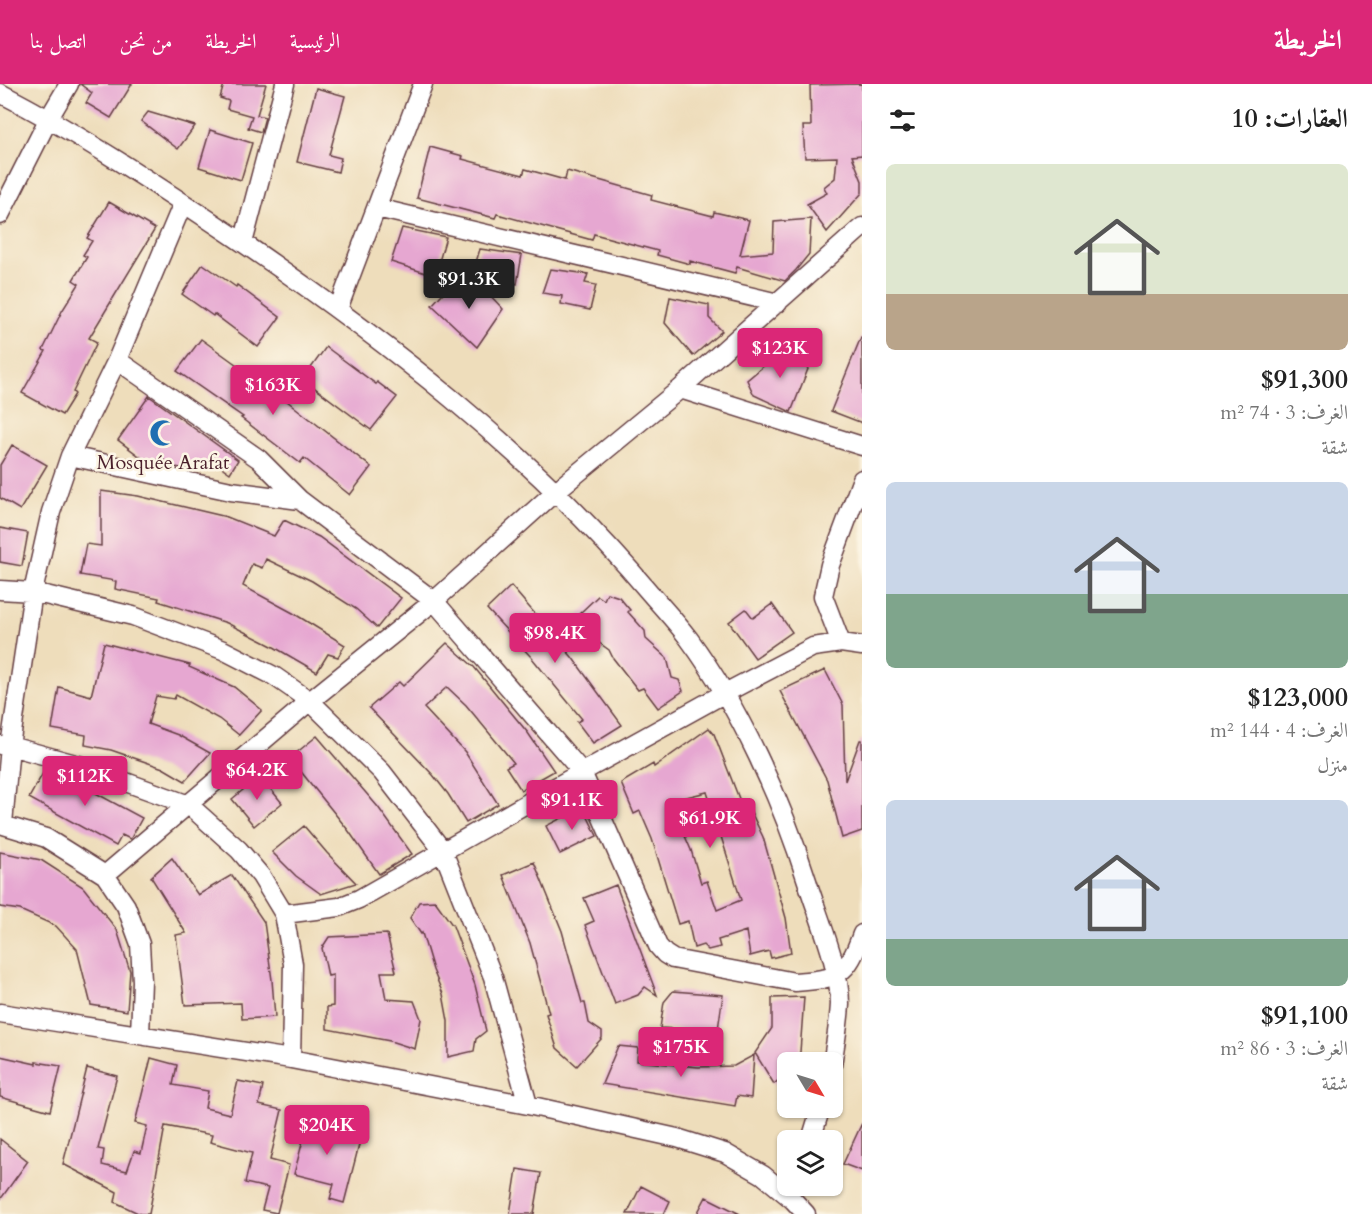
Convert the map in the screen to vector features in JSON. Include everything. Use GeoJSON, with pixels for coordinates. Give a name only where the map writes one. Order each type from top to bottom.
{"type":"FeatureCollection","features":[{"type":"Feature","properties":{"kind":"street"},"geometry":{"type":"LineString","coordinates":[[0,215],[49,118],[69,84]]}},
{"type":"Feature","properties":{"kind":"street"},"geometry":{"type":"LineString","coordinates":[[243,243],[285,84]]}},
{"type":"Feature","properties":{"kind":"street"},"geometry":{"type":"LineString","coordinates":[[338,309],[423,84]]}},
{"type":"Feature","properties":{"kind":"street"},"geometry":{"type":"LineString","coordinates":[[0,93],[49,118],[183,202],[338,309],[465,410],[556,491],[624,562],[688,638],[724,693],[773,790],[801,864],[836,976],[840,1003],[834,1052]]}},
{"type":"Feature","properties":{"kind":"street"},"geometry":{"type":"LineString","coordinates":[[140,1035],[142,981],[140,944],[126,906],[105,875],[46,838],[1,824],[5,746],[33,592],[51,512],[70,456],[117,360],[183,202]]}},
{"type":"Feature","properties":{"kind":"street"},"geometry":{"type":"LineString","coordinates":[[377,208],[778,303]]}},
{"type":"Feature","properties":{"kind":"street"},"geometry":{"type":"LineString","coordinates":[[105,875],[310,701],[434,601],[556,491],[680,389],[862,227]]}},
{"type":"Feature","properties":{"kind":"street"},"geometry":{"type":"LineString","coordinates":[[117,360],[259,459],[300,500],[434,601],[582,772],[658,946],[665,954],[691,964],[795,982],[836,976],[847,966],[862,934]]}},
{"type":"Feature","properties":{"kind":"street"},"geometry":{"type":"LineString","coordinates":[[680,389],[862,446]]}},
{"type":"Feature","properties":{"kind":"street"},"geometry":{"type":"LineString","coordinates":[[70,456],[231,491],[300,500]]}},
{"type":"Feature","properties":{"kind":"street"},"geometry":{"type":"LineString","coordinates":[[841,643],[823,596],[830,565],[862,479]]}},
{"type":"Feature","properties":{"kind":"street"},"geometry":{"type":"LineString","coordinates":[[0,590],[33,592],[133,616],[223,650],[274,676],[310,701],[382,772],[443,851],[493,977],[528,1105]]}},
{"type":"Feature","properties":{"kind":"street"},"geometry":{"type":"LineString","coordinates":[[284,914],[339,907],[359,899],[724,693],[813,647],[841,643],[862,646]]}},
{"type":"Feature","properties":{"kind":"street"},"geometry":{"type":"LineString","coordinates":[[5,746],[79,765],[189,805],[246,859],[261,876],[284,914],[293,964],[291,1059]]}},
{"type":"Feature","properties":{"kind":"street"},"geometry":{"type":"LineString","coordinates":[[0,1013],[291,1059],[528,1105],[677,1138],[725,1153],[777,1182]]}},
{"type":"Feature","properties":{"kind":"street"},"geometry":{"type":"LineString","coordinates":[[798,1196],[806,1214]]}},
{"type":"Feature","properties":{"kind":"building"},"geometry":{"type":"Polygon","coordinates":[[[80,84],[132,84],[111,118],[86,103],[92,93],[80,84]]]}},
{"type":"Feature","properties":{"kind":"building"},"geometry":{"type":"Polygon","coordinates":[[[224,84],[266,84],[257,115],[265,117],[261,132],[248,128],[252,116],[227,109],[229,101],[220,98],[224,84]]]}},
{"type":"Feature","properties":{"kind":"building"},"geometry":{"type":"Polygon","coordinates":[[[862,84],[862,155],[852,156],[862,181],[862,193],[827,232],[807,204],[827,193],[824,187],[835,178],[837,157],[805,158],[803,126],[811,126],[810,85],[862,84]]]}},
{"type":"Feature","properties":{"kind":"building"},"geometry":{"type":"Polygon","coordinates":[[[316,88],[345,96],[329,155],[341,158],[338,172],[297,162],[316,88]]]}},
{"type":"Feature","properties":{"kind":"building"},"geometry":{"type":"Polygon","coordinates":[[[148,112],[195,126],[178,149],[141,121],[148,112]]]}},
{"type":"Feature","properties":{"kind":"building"},"geometry":{"type":"Polygon","coordinates":[[[210,130],[252,143],[241,180],[199,167],[210,130]]]}},
{"type":"Feature","properties":{"kind":"building"},"geometry":{"type":"Polygon","coordinates":[[[430,147],[463,156],[462,159],[523,175],[525,169],[565,180],[567,171],[652,195],[651,200],[713,216],[714,212],[749,220],[740,255],[773,252],[774,222],[811,219],[809,254],[785,281],[737,267],[735,273],[690,261],[690,264],[657,255],[658,251],[594,234],[592,240],[497,214],[495,218],[417,198],[430,147]]]}},
{"type":"Feature","properties":{"kind":"building"},"geometry":{"type":"Polygon","coordinates":[[[109,202],[155,229],[89,338],[97,342],[73,392],[75,394],[62,415],[22,393],[46,351],[43,350],[62,311],[79,284],[73,280],[87,257],[83,255],[92,241],[87,238],[109,202]]]}},
{"type":"Feature","properties":{"kind":"building"},"geometry":{"type":"Polygon","coordinates":[[[402,228],[446,237],[435,276],[391,262],[402,228]]]}},
{"type":"Feature","properties":{"kind":"building"},"geometry":{"type":"Polygon","coordinates":[[[480,249],[522,255],[517,284],[473,272],[480,249]]]}},
{"type":"Feature","properties":{"kind":"building"},"geometry":{"type":"Polygon","coordinates":[[[203,264],[236,287],[237,285],[280,317],[258,347],[214,314],[213,316],[182,294],[203,264]]]}},
{"type":"Feature","properties":{"kind":"building"},"geometry":{"type":"Polygon","coordinates":[[[550,269],[588,274],[585,283],[596,285],[590,310],[561,304],[562,296],[542,293],[550,269]]]}},
{"type":"Feature","properties":{"kind":"building"},"geometry":{"type":"Polygon","coordinates":[[[472,276],[503,309],[477,347],[432,305],[452,283],[467,293],[472,276]]]}},
{"type":"Feature","properties":{"kind":"building"},"geometry":{"type":"Polygon","coordinates":[[[670,297],[709,305],[709,318],[722,331],[693,356],[665,323],[670,297]]]}},
{"type":"Feature","properties":{"kind":"building"},"geometry":{"type":"Polygon","coordinates":[[[862,337],[862,423],[831,411],[862,337]]]}},
{"type":"Feature","properties":{"kind":"building"},"geometry":{"type":"Polygon","coordinates":[[[201,339],[287,401],[371,467],[350,495],[304,458],[300,463],[241,418],[243,417],[177,371],[201,339]]]}},
{"type":"Feature","properties":{"kind":"building"},"geometry":{"type":"Polygon","coordinates":[[[792,342],[808,369],[791,412],[754,395],[747,380],[792,342]]]}},
{"type":"Feature","properties":{"kind":"building"},"geometry":{"type":"Polygon","coordinates":[[[326,347],[397,397],[371,430],[303,379],[326,347]]]}},
{"type":"Feature","properties":{"kind":"building","name":"Mosquée Arafat"},"geometry":{"type":"Polygon","coordinates":[[[149,396],[238,460],[230,473],[210,459],[198,471],[175,467],[160,458],[154,463],[146,461],[118,440],[149,396]]]}},
{"type":"Feature","properties":{"kind":"building"},"geometry":{"type":"Polygon","coordinates":[[[12,445],[47,465],[20,510],[0,498],[0,465],[12,445]]]}},
{"type":"Feature","properties":{"kind":"building"},"geometry":{"type":"Polygon","coordinates":[[[101,491],[138,496],[227,517],[274,536],[284,520],[319,537],[401,598],[377,628],[356,609],[312,581],[266,559],[262,568],[252,564],[243,586],[345,645],[338,657],[328,654],[317,672],[227,623],[158,601],[159,598],[115,589],[116,581],[80,575],[86,544],[101,546],[101,491]]]}},
{"type":"Feature","properties":{"kind":"building"},"geometry":{"type":"Polygon","coordinates":[[[0,528],[28,533],[22,566],[0,562],[0,528]]]}},
{"type":"Feature","properties":{"kind":"building"},"geometry":{"type":"Polygon","coordinates":[[[511,586],[572,657],[622,725],[593,743],[577,722],[582,719],[532,658],[487,609],[511,586]]]}},
{"type":"Feature","properties":{"kind":"building"},"geometry":{"type":"Polygon","coordinates":[[[607,593],[619,597],[630,610],[628,612],[645,631],[646,639],[667,658],[672,678],[679,680],[683,691],[658,708],[643,688],[638,690],[609,650],[591,637],[593,631],[579,614],[598,596],[604,600],[607,593]]]}},
{"type":"Feature","properties":{"kind":"building"},"geometry":{"type":"Polygon","coordinates":[[[772,604],[792,632],[755,658],[729,622],[746,609],[753,618],[772,604]]]}},
{"type":"Feature","properties":{"kind":"building"},"geometry":{"type":"Polygon","coordinates":[[[104,643],[190,665],[189,667],[234,687],[262,710],[239,735],[219,719],[176,695],[174,699],[156,696],[148,724],[178,735],[210,753],[185,781],[163,768],[111,750],[85,745],[86,735],[52,729],[59,687],[91,696],[104,643]]]}},
{"type":"Feature","properties":{"kind":"building"},"geometry":{"type":"Polygon","coordinates":[[[447,643],[474,667],[528,733],[554,771],[521,790],[506,767],[514,763],[466,705],[447,687],[424,708],[465,752],[498,804],[466,823],[433,775],[369,708],[399,682],[403,686],[447,643]]]}},
{"type":"Feature","properties":{"kind":"building"},"geometry":{"type":"Polygon","coordinates":[[[825,670],[843,705],[845,781],[860,740],[862,740],[862,831],[842,838],[827,780],[780,691],[825,670]]]}},
{"type":"Feature","properties":{"kind":"building"},"geometry":{"type":"Polygon","coordinates":[[[709,728],[714,734],[745,814],[751,812],[763,837],[786,918],[791,953],[771,958],[769,951],[750,956],[746,931],[718,940],[720,947],[708,950],[703,945],[694,948],[688,921],[678,924],[652,839],[640,811],[634,814],[621,783],[653,764],[654,767],[709,728]],[[707,792],[670,801],[691,850],[701,883],[707,881],[717,910],[741,900],[707,792]]]}},
{"type":"Feature","properties":{"kind":"building"},"geometry":{"type":"Polygon","coordinates":[[[317,736],[378,807],[412,854],[379,874],[348,830],[290,758],[317,736]]]}},
{"type":"Feature","properties":{"kind":"building"},"geometry":{"type":"Polygon","coordinates":[[[46,768],[142,818],[131,838],[122,835],[116,846],[29,798],[46,768]]]}},
{"type":"Feature","properties":{"kind":"building"},"geometry":{"type":"Polygon","coordinates":[[[260,776],[282,803],[254,826],[232,799],[260,776]]]}},
{"type":"Feature","properties":{"kind":"building"},"geometry":{"type":"Polygon","coordinates":[[[583,807],[597,836],[560,854],[546,826],[583,807]]]}},
{"type":"Feature","properties":{"kind":"building"},"geometry":{"type":"Polygon","coordinates":[[[304,826],[356,883],[321,894],[296,876],[272,852],[304,826]]]}},
{"type":"Feature","properties":{"kind":"building"},"geometry":{"type":"Polygon","coordinates":[[[0,852],[41,860],[83,887],[117,930],[130,971],[127,1011],[91,1005],[77,949],[56,926],[20,910],[0,907],[0,852]]]}},
{"type":"Feature","properties":{"kind":"building"},"geometry":{"type":"Polygon","coordinates":[[[172,858],[198,895],[232,875],[264,922],[275,1017],[242,1019],[241,1003],[185,1005],[176,935],[186,933],[151,877],[172,858]]]}},
{"type":"Feature","properties":{"kind":"building"},"geometry":{"type":"Polygon","coordinates":[[[534,862],[562,931],[589,1023],[602,1032],[602,1038],[577,1066],[557,1048],[546,1014],[549,1013],[530,943],[503,875],[534,862]]]}},
{"type":"Feature","properties":{"kind":"building"},"geometry":{"type":"Polygon","coordinates":[[[616,885],[657,995],[645,987],[638,995],[615,1004],[585,925],[594,921],[584,898],[616,885]]]}},
{"type":"Feature","properties":{"kind":"building"},"geometry":{"type":"Polygon","coordinates":[[[435,901],[453,926],[475,985],[486,1031],[476,1039],[474,1051],[448,1057],[448,1021],[443,994],[422,933],[410,918],[419,902],[435,901]]]}},
{"type":"Feature","properties":{"kind":"building"},"geometry":{"type":"Polygon","coordinates":[[[387,934],[396,972],[381,972],[386,999],[414,1001],[421,1019],[415,1049],[390,1041],[327,1029],[327,1007],[333,1006],[333,975],[328,976],[322,948],[329,937],[387,934]]]}},
{"type":"Feature","properties":{"kind":"building"},"geometry":{"type":"Polygon","coordinates":[[[673,991],[723,995],[717,1036],[693,1030],[660,1028],[664,1002],[673,991]]]}},
{"type":"Feature","properties":{"kind":"building"},"geometry":{"type":"Polygon","coordinates":[[[804,997],[800,1052],[777,1052],[777,1081],[774,1084],[755,1053],[772,1028],[772,998],[804,997]]]}},
{"type":"Feature","properties":{"kind":"building"},"geometry":{"type":"Polygon","coordinates":[[[618,1046],[638,1048],[637,1061],[698,1067],[734,1066],[754,1055],[751,1098],[737,1096],[735,1106],[602,1084],[618,1046]]]}},
{"type":"Feature","properties":{"kind":"building"},"geometry":{"type":"Polygon","coordinates":[[[0,1056],[36,1064],[36,1062],[61,1066],[50,1111],[0,1097],[0,1056]]]}},
{"type":"Feature","properties":{"kind":"building"},"geometry":{"type":"Polygon","coordinates":[[[151,1058],[177,1065],[173,1085],[208,1091],[205,1108],[230,1114],[238,1081],[263,1086],[259,1105],[282,1110],[270,1160],[289,1165],[277,1213],[262,1210],[268,1188],[245,1183],[252,1153],[210,1142],[212,1135],[165,1126],[149,1214],[140,1214],[115,1202],[117,1192],[63,1164],[87,1068],[117,1076],[98,1149],[104,1150],[102,1165],[127,1171],[134,1151],[141,1153],[147,1126],[135,1123],[151,1058]]]}},
{"type":"Feature","properties":{"kind":"building"},"geometry":{"type":"Polygon","coordinates":[[[310,1114],[333,1119],[330,1134],[360,1141],[344,1203],[330,1199],[334,1184],[294,1174],[310,1114]]]}},
{"type":"Feature","properties":{"kind":"building"},"geometry":{"type":"Polygon","coordinates":[[[862,1123],[862,1171],[843,1164],[862,1123]]]}},
{"type":"Feature","properties":{"kind":"building"},"geometry":{"type":"Polygon","coordinates":[[[0,1139],[28,1161],[0,1200],[0,1139]]]}},
{"type":"Feature","properties":{"kind":"building"},"geometry":{"type":"Polygon","coordinates":[[[517,1169],[541,1173],[534,1214],[510,1214],[517,1169]]]}},
{"type":"Feature","properties":{"kind":"building"},"geometry":{"type":"Polygon","coordinates":[[[641,1186],[670,1201],[664,1214],[627,1214],[641,1186]]]}},
{"type":"Feature","properties":{"kind":"building"},"geometry":{"type":"Polygon","coordinates":[[[706,1197],[740,1214],[697,1214],[706,1197]]]}},
{"type":"Feature","properties":{"kind":"place","name":"Mosquée Arafat"},"geometry":{"type":"Point","coordinates":[163,433]}}]}
